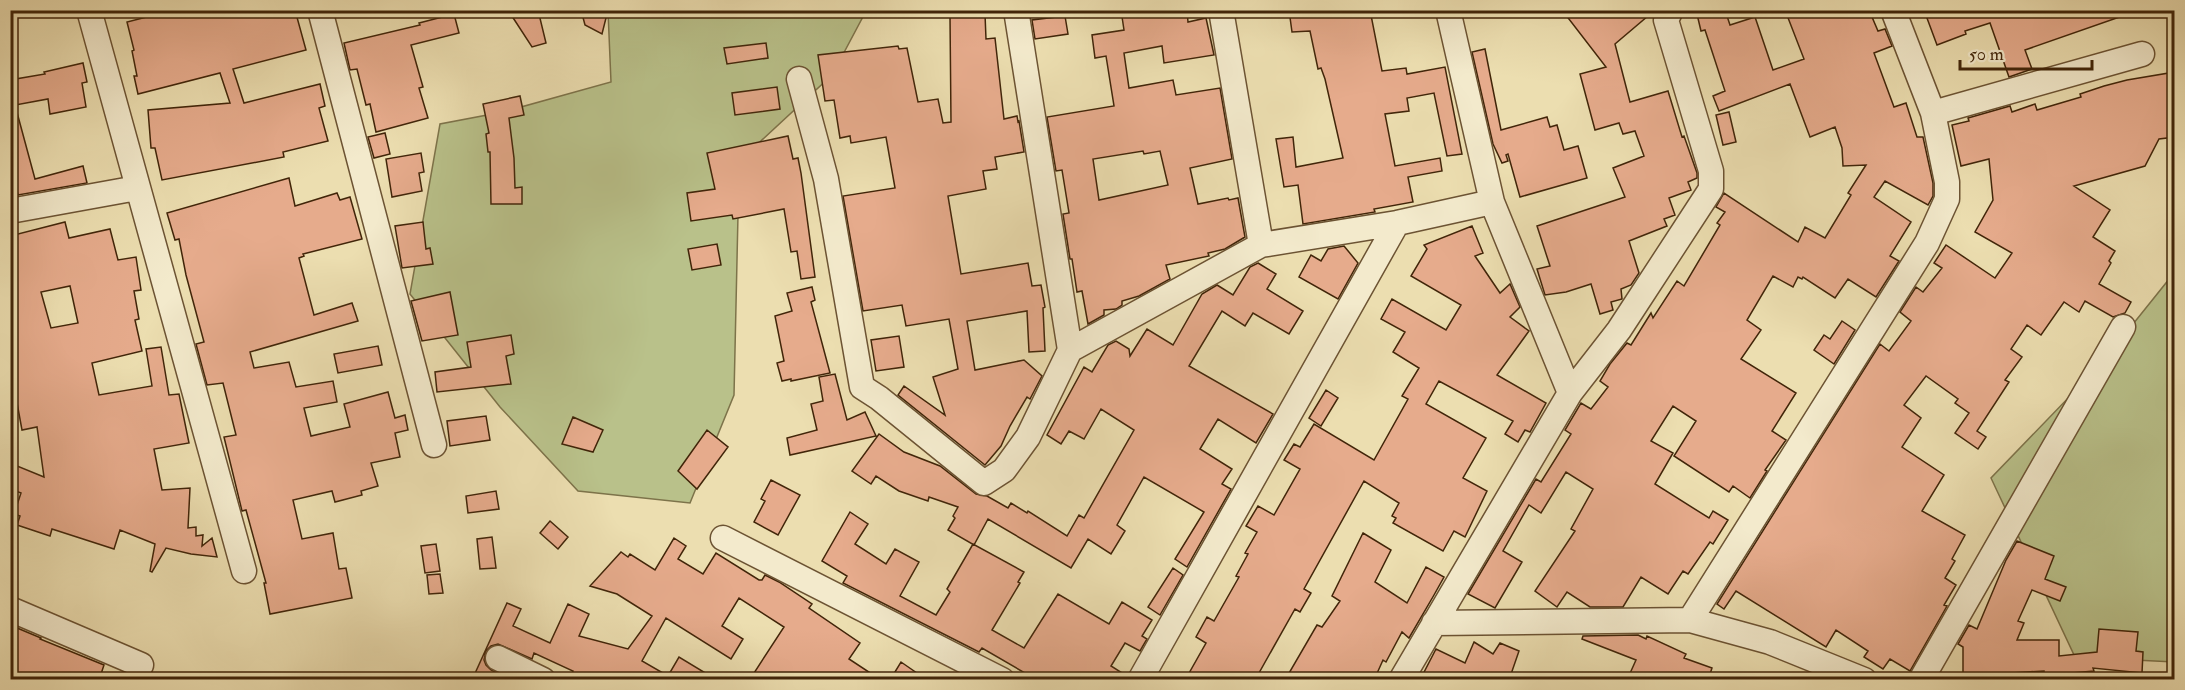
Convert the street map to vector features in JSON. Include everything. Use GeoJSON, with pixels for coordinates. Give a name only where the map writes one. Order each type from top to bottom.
{"type":"FeatureCollection","features":[{"type":"Feature","properties":{"kind":"street"},"geometry":{"type":"LineString","coordinates":[[89,10],[136,188],[244,571]]}},
{"type":"Feature","properties":{"kind":"street"},"geometry":{"type":"LineString","coordinates":[[320,10],[434,445]]}},
{"type":"Feature","properties":{"kind":"street"},"geometry":{"type":"LineString","coordinates":[[799,79],[826,179],[862,387],[879,398],[984,483],[1004,470],[1028,437],[1070,350],[1016,10]]}},
{"type":"Feature","properties":{"kind":"street"},"geometry":{"type":"LineString","coordinates":[[1221,10],[1262,245]]}},
{"type":"Feature","properties":{"kind":"street"},"geometry":{"type":"LineString","coordinates":[[1448,10],[1492,202],[1570,393]]}},
{"type":"Feature","properties":{"kind":"street"},"geometry":{"type":"LineString","coordinates":[[1401,680],[1570,393],[1619,330],[1711,189],[1711,171],[1666,20],[1671,10]]}},
{"type":"Feature","properties":{"kind":"street"},"geometry":{"type":"LineString","coordinates":[[1690,620],[1927,243],[1947,199],[1947,182],[1933,113],[1893,10]]}},
{"type":"Feature","properties":{"kind":"street"},"geometry":{"type":"LineString","coordinates":[[1933,113],[2142,54]]}},
{"type":"Feature","properties":{"kind":"street"},"geometry":{"type":"LineString","coordinates":[[10,211],[136,188]]}},
{"type":"Feature","properties":{"kind":"street"},"geometry":{"type":"LineString","coordinates":[[1070,350],[1262,245],[1397,224],[1492,202]]}},
{"type":"Feature","properties":{"kind":"street"},"geometry":{"type":"LineString","coordinates":[[1140,680],[1397,224]]}},
{"type":"Feature","properties":{"kind":"street"},"geometry":{"type":"LineString","coordinates":[[1921,680],[2123,327]]}},
{"type":"Feature","properties":{"kind":"street"},"geometry":{"type":"LineString","coordinates":[[723,538],[1002,680]]}},
{"type":"Feature","properties":{"kind":"street"},"geometry":{"type":"LineString","coordinates":[[10,609],[141,665]]}},
{"type":"Feature","properties":{"kind":"street"},"geometry":{"type":"LineString","coordinates":[[1434,623],[1690,620],[1770,642],[1864,680]]}},
{"type":"Feature","properties":{"kind":"street"},"geometry":{"type":"LineString","coordinates":[[498,658],[543,680]]}},
{"type":"Feature","properties":{"kind":"green space"},"geometry":{"type":"Polygon","coordinates":[[[608,11],[866,11],[832,75],[721,178],[738,215],[734,395],[690,503],[578,491],[500,407],[410,294],[440,124],[503,112],[611,82],[608,11]]]}},
{"type":"Feature","properties":{"kind":"green space"},"geometry":{"type":"Polygon","coordinates":[[[2174,273],[2174,662],[2075,657],[1991,478],[2101,364],[2174,273]]]}},
{"type":"Feature","properties":{"kind":"building"},"geometry":{"type":"Polygon","coordinates":[[[174,10],[295,10],[306,50],[233,69],[244,103],[320,84],[325,106],[319,108],[328,141],[283,152],[284,157],[162,180],[155,148],[151,148],[148,110],[230,103],[220,73],[138,94],[134,76],[137,76],[132,51],[134,50],[127,22],[174,10]]]}},
{"type":"Feature","properties":{"kind":"building"},"geometry":{"type":"Polygon","coordinates":[[[508,10],[538,10],[546,43],[532,47],[508,10]]]}},
{"type":"Feature","properties":{"kind":"building"},"geometry":{"type":"Polygon","coordinates":[[[581,10],[608,10],[602,34],[585,25],[581,10]]]}},
{"type":"Feature","properties":{"kind":"building"},"geometry":{"type":"Polygon","coordinates":[[[1121,10],[1187,10],[1188,22],[1206,18],[1214,55],[1164,63],[1162,46],[1124,53],[1129,88],[1173,80],[1176,95],[1220,88],[1232,159],[1190,168],[1198,204],[1238,198],[1245,237],[1225,249],[1208,253],[1209,256],[1166,265],[1170,279],[1139,296],[1122,301],[1122,305],[1116,309],[1104,310],[1104,315],[1088,324],[1082,291],[1077,292],[1072,259],[1070,259],[1063,214],[1069,213],[1062,170],[1056,171],[1047,117],[1114,106],[1106,56],[1095,58],[1092,35],[1124,30],[1121,10]],[[1143,151],[1093,159],[1099,200],[1168,185],[1160,151],[1144,154],[1143,151]]]}},
{"type":"Feature","properties":{"kind":"building"},"geometry":{"type":"Polygon","coordinates":[[[1289,10],[1370,10],[1382,71],[1406,68],[1407,74],[1445,67],[1462,154],[1447,156],[1434,93],[1407,98],[1409,111],[1385,114],[1395,166],[1440,158],[1442,171],[1408,177],[1413,202],[1374,209],[1375,212],[1303,224],[1298,185],[1284,187],[1276,139],[1293,137],[1296,167],[1343,158],[1325,79],[1321,68],[1318,69],[1310,31],[1292,32],[1289,10]]]}},
{"type":"Feature","properties":{"kind":"building"},"geometry":{"type":"Polygon","coordinates":[[[1562,10],[1655,10],[1615,44],[1630,102],[1668,91],[1682,137],[1684,136],[1697,173],[1697,178],[1688,182],[1691,190],[1669,198],[1675,215],[1664,219],[1667,226],[1629,241],[1639,273],[1631,285],[1621,289],[1622,299],[1611,302],[1613,310],[1600,314],[1591,284],[1566,292],[1545,295],[1537,269],[1550,266],[1537,226],[1625,197],[1613,168],[1644,156],[1635,131],[1623,134],[1619,123],[1595,130],[1580,74],[1606,67],[1562,10]]]}},
{"type":"Feature","properties":{"kind":"building"},"geometry":{"type":"Polygon","coordinates":[[[1696,10],[1725,10],[1730,25],[1755,17],[1773,70],[1804,59],[1785,10],[1869,10],[1878,31],[1885,29],[1892,46],[1874,53],[1894,107],[1906,103],[1917,137],[1923,137],[1933,183],[1933,196],[1928,205],[1885,181],[1874,197],[1911,222],[1890,256],[1899,261],[1876,297],[1848,279],[1835,298],[1803,277],[1802,279],[1798,277],[1793,287],[1773,276],[1747,320],[1761,330],[1741,359],[1796,393],[1772,431],[1786,440],[1765,470],[1767,471],[1750,498],[1733,486],[1729,492],[1674,456],[1696,421],[1673,406],[1651,441],[1673,453],[1655,484],[1709,518],[1713,511],[1728,520],[1713,544],[1710,542],[1688,574],[1683,571],[1668,594],[1641,577],[1623,607],[1590,607],[1567,592],[1557,607],[1535,591],[1575,531],[1571,529],[1593,489],[1566,472],[1541,513],[1529,505],[1503,551],[1522,562],[1495,608],[1468,594],[1536,479],[1541,482],[1571,434],[1565,430],[1581,403],[1591,409],[1608,387],[1600,381],[1610,364],[1627,343],[1631,345],[1651,313],[1653,318],[1677,281],[1684,286],[1720,225],[1717,223],[1725,212],[1716,207],[1724,193],[1798,242],[1805,227],[1825,238],[1851,195],[1848,193],[1866,165],[1843,166],[1842,148],[1835,127],[1810,137],[1790,84],[1719,111],[1713,96],[1725,91],[1705,30],[1701,31],[1696,10]]]}},
{"type":"Feature","properties":{"kind":"building"},"geometry":{"type":"Polygon","coordinates":[[[1924,10],[2130,10],[2131,13],[2025,50],[2032,69],[2009,77],[1990,23],[1965,31],[1966,34],[1937,45],[1924,10]]]}},
{"type":"Feature","properties":{"kind":"building"},"geometry":{"type":"Polygon","coordinates":[[[454,14],[459,33],[411,45],[423,87],[419,88],[428,118],[376,132],[370,104],[366,105],[357,69],[350,70],[344,43],[420,25],[419,23],[454,14]]]}},
{"type":"Feature","properties":{"kind":"building"},"geometry":{"type":"Polygon","coordinates":[[[985,14],[986,39],[995,38],[1004,119],[1017,116],[1024,152],[995,157],[997,169],[983,171],[986,189],[948,196],[961,274],[1028,263],[1032,286],[1041,285],[1045,307],[1043,308],[1045,351],[1029,352],[1027,311],[967,321],[975,370],[1024,360],[1042,376],[1030,399],[1027,397],[1010,426],[1001,446],[985,465],[898,395],[904,386],[945,415],[933,377],[958,369],[949,319],[906,326],[902,305],[863,311],[843,196],[895,188],[886,137],[851,143],[850,136],[840,138],[834,100],[825,101],[818,55],[898,46],[899,49],[907,48],[918,102],[938,99],[943,123],[951,122],[950,16],[985,14]]]}},
{"type":"Feature","properties":{"kind":"building"},"geometry":{"type":"Polygon","coordinates":[[[1065,16],[1068,34],[1035,39],[1032,20],[1065,16]]]}},
{"type":"Feature","properties":{"kind":"building"},"geometry":{"type":"Polygon","coordinates":[[[766,43],[768,58],[727,64],[724,48],[766,43]]]}},
{"type":"Feature","properties":{"kind":"building"},"geometry":{"type":"Polygon","coordinates":[[[1485,49],[1501,130],[1547,117],[1550,127],[1557,125],[1564,150],[1578,146],[1587,178],[1520,197],[1508,154],[1506,155],[1508,161],[1502,163],[1493,144],[1472,52],[1485,49]]]}},
{"type":"Feature","properties":{"kind":"building"},"geometry":{"type":"Polygon","coordinates":[[[83,63],[87,82],[82,83],[86,107],[50,114],[48,99],[15,105],[35,179],[83,166],[87,183],[18,195],[10,163],[10,80],[45,74],[44,72],[83,63]]]}},
{"type":"Feature","properties":{"kind":"building"},"geometry":{"type":"Polygon","coordinates":[[[2175,72],[2175,137],[2159,139],[2145,166],[2074,186],[2110,210],[2093,237],[2115,251],[2099,284],[2131,302],[2125,313],[2113,317],[2085,301],[2079,312],[2064,302],[2041,335],[2027,325],[2011,349],[2022,357],[2005,380],[2009,382],[1977,431],[1986,437],[1978,449],[1955,433],[1969,413],[1955,403],[1958,399],[1926,376],[1904,405],[1921,418],[1902,447],[1944,475],[1922,511],[1965,535],[1952,559],[1955,561],[1945,578],[1956,585],[1944,605],[1947,606],[1910,671],[1890,659],[1883,669],[1864,657],[1868,651],[1836,630],[1826,647],[1736,591],[1724,609],[1717,604],[1880,344],[1889,351],[1911,321],[1900,312],[1916,287],[1923,292],[1942,268],[1934,263],[1946,245],[1995,278],[2012,253],[1975,232],[1993,200],[1989,159],[1961,166],[1952,125],[2010,106],[2012,112],[2035,104],[2037,110],[2081,97],[2080,94],[2104,86],[2175,72]]]}},
{"type":"Feature","properties":{"kind":"building"},"geometry":{"type":"Polygon","coordinates":[[[777,87],[780,109],[735,115],[732,93],[777,87]]]}},
{"type":"Feature","properties":{"kind":"building"},"geometry":{"type":"Polygon","coordinates":[[[520,96],[524,115],[509,118],[515,188],[522,187],[522,204],[491,204],[490,152],[488,152],[486,134],[489,133],[483,104],[520,96]]]}},
{"type":"Feature","properties":{"kind":"building"},"geometry":{"type":"Polygon","coordinates":[[[1729,112],[1736,142],[1723,145],[1716,115],[1729,112]]]}},
{"type":"Feature","properties":{"kind":"building"},"geometry":{"type":"Polygon","coordinates":[[[385,133],[390,154],[374,158],[368,137],[385,133]]]}},
{"type":"Feature","properties":{"kind":"building"},"geometry":{"type":"Polygon","coordinates":[[[788,136],[793,159],[798,158],[801,173],[815,277],[801,279],[797,251],[791,252],[784,209],[733,219],[732,215],[691,221],[687,193],[715,189],[707,153],[788,136]]]}},
{"type":"Feature","properties":{"kind":"building"},"geometry":{"type":"Polygon","coordinates":[[[421,153],[424,172],[419,173],[422,191],[392,197],[386,159],[421,153]]]}},
{"type":"Feature","properties":{"kind":"building"},"geometry":{"type":"Polygon","coordinates":[[[289,178],[295,206],[337,193],[340,200],[350,197],[362,239],[303,254],[304,256],[299,258],[314,315],[352,303],[358,321],[250,352],[254,368],[289,362],[296,387],[333,381],[337,402],[304,408],[311,436],[350,427],[344,404],[388,392],[395,418],[405,415],[408,430],[395,433],[400,457],[371,463],[378,486],[361,491],[362,495],[335,502],[332,491],[293,500],[302,539],[333,533],[339,569],[346,568],[352,598],[270,614],[264,583],[266,583],[246,510],[242,511],[224,437],[236,435],[223,383],[207,385],[196,344],[204,342],[179,239],[175,240],[167,213],[289,178]]]}},
{"type":"Feature","properties":{"kind":"building"},"geometry":{"type":"Polygon","coordinates":[[[65,222],[69,238],[110,229],[118,260],[136,257],[141,290],[134,291],[139,319],[135,320],[142,351],[92,363],[99,395],[152,386],[146,349],[161,347],[169,395],[179,394],[189,443],[154,449],[162,490],[190,488],[188,528],[196,527],[196,536],[203,535],[202,546],[212,538],[217,557],[166,548],[152,572],[150,571],[155,544],[120,530],[114,549],[52,529],[50,536],[17,525],[20,516],[14,514],[21,493],[10,489],[10,463],[44,477],[37,427],[22,430],[13,381],[10,381],[10,236],[65,222]],[[70,286],[41,292],[51,328],[78,323],[70,286]]]}},
{"type":"Feature","properties":{"kind":"building"},"geometry":{"type":"Polygon","coordinates":[[[423,222],[426,249],[430,248],[433,264],[402,268],[395,226],[423,222]]]}},
{"type":"Feature","properties":{"kind":"building"},"geometry":{"type":"Polygon","coordinates":[[[1472,226],[1483,253],[1475,256],[1500,293],[1510,284],[1520,307],[1510,317],[1529,331],[1497,375],[1546,403],[1530,432],[1525,430],[1518,442],[1505,434],[1513,421],[1439,381],[1426,404],[1486,438],[1463,478],[1487,491],[1465,537],[1454,531],[1443,551],[1393,523],[1396,518],[1392,516],[1399,503],[1364,481],[1304,589],[1311,593],[1300,612],[1295,609],[1255,680],[1196,680],[1188,675],[1206,643],[1196,637],[1207,617],[1214,621],[1239,577],[1236,576],[1248,554],[1245,553],[1257,532],[1246,526],[1258,506],[1274,515],[1300,469],[1284,460],[1294,444],[1300,447],[1314,424],[1374,460],[1408,399],[1402,396],[1419,368],[1393,352],[1405,332],[1381,319],[1392,299],[1446,330],[1461,305],[1411,276],[1427,249],[1424,245],[1472,226]]]}},
{"type":"Feature","properties":{"kind":"building"},"geometry":{"type":"Polygon","coordinates":[[[717,244],[721,265],[692,270],[688,249],[717,244]]]}},
{"type":"Feature","properties":{"kind":"building"},"geometry":{"type":"Polygon","coordinates":[[[1344,246],[1358,263],[1338,299],[1299,277],[1311,255],[1321,261],[1328,249],[1344,246]]]}},
{"type":"Feature","properties":{"kind":"building"},"geometry":{"type":"Polygon","coordinates":[[[1258,263],[1276,274],[1267,289],[1303,311],[1289,334],[1253,313],[1245,326],[1222,311],[1189,366],[1273,414],[1256,443],[1218,419],[1200,449],[1232,469],[1222,484],[1231,489],[1187,567],[1175,559],[1204,512],[1144,477],[1117,525],[1125,531],[1111,554],[1088,539],[1071,568],[988,519],[974,545],[948,530],[958,507],[929,497],[928,501],[899,491],[876,476],[871,484],[852,471],[879,434],[904,452],[940,466],[976,494],[987,496],[1008,508],[1011,503],[1067,536],[1079,515],[1084,518],[1134,430],[1101,409],[1084,439],[1069,431],[1061,444],[1047,435],[1084,367],[1092,372],[1108,345],[1116,341],[1129,349],[1130,356],[1147,329],[1173,345],[1202,294],[1217,285],[1233,295],[1250,267],[1258,263]]]}},
{"type":"Feature","properties":{"kind":"building"},"geometry":{"type":"Polygon","coordinates":[[[812,287],[815,300],[811,302],[830,373],[782,381],[777,363],[784,361],[775,316],[792,311],[787,293],[812,287]]]}},
{"type":"Feature","properties":{"kind":"building"},"geometry":{"type":"Polygon","coordinates":[[[450,292],[458,335],[422,341],[411,301],[450,292]]]}},
{"type":"Feature","properties":{"kind":"building"},"geometry":{"type":"Polygon","coordinates":[[[1842,321],[1855,330],[1834,364],[1814,350],[1824,335],[1830,339],[1842,321]]]}},
{"type":"Feature","properties":{"kind":"building"},"geometry":{"type":"Polygon","coordinates":[[[511,335],[514,354],[506,356],[511,384],[437,392],[435,372],[471,367],[467,342],[511,335]]]}},
{"type":"Feature","properties":{"kind":"building"},"geometry":{"type":"Polygon","coordinates":[[[899,336],[904,367],[876,371],[871,340],[899,336]]]}},
{"type":"Feature","properties":{"kind":"building"},"geometry":{"type":"Polygon","coordinates":[[[378,346],[382,365],[338,373],[334,354],[378,346]]]}},
{"type":"Feature","properties":{"kind":"building"},"geometry":{"type":"Polygon","coordinates":[[[835,374],[847,420],[865,412],[876,436],[790,455],[787,438],[817,430],[811,404],[823,401],[819,377],[835,374]]]}},
{"type":"Feature","properties":{"kind":"building"},"geometry":{"type":"Polygon","coordinates":[[[1326,390],[1338,398],[1321,426],[1309,418],[1326,390]]]}},
{"type":"Feature","properties":{"kind":"building"},"geometry":{"type":"Polygon","coordinates":[[[486,416],[490,440],[450,446],[447,421],[486,416]]]}},
{"type":"Feature","properties":{"kind":"building"},"geometry":{"type":"Polygon","coordinates":[[[573,417],[603,430],[593,452],[562,444],[573,417]]]}},
{"type":"Feature","properties":{"kind":"building"},"geometry":{"type":"Polygon","coordinates":[[[707,430],[728,447],[697,489],[678,471],[707,430]]]}},
{"type":"Feature","properties":{"kind":"building"},"geometry":{"type":"Polygon","coordinates":[[[771,480],[800,495],[778,535],[754,522],[765,501],[761,499],[771,480]]]}},
{"type":"Feature","properties":{"kind":"building"},"geometry":{"type":"Polygon","coordinates":[[[496,491],[499,509],[468,513],[466,496],[496,491]]]}},
{"type":"Feature","properties":{"kind":"building"},"geometry":{"type":"Polygon","coordinates":[[[850,512],[868,524],[855,544],[886,564],[895,549],[919,562],[900,596],[936,615],[950,592],[947,589],[973,544],[1024,572],[1018,582],[1020,583],[992,630],[1024,648],[1058,594],[1109,624],[1122,602],[1152,620],[1142,636],[1147,639],[1140,651],[1125,643],[1111,666],[1127,676],[1126,680],[1037,680],[982,648],[979,652],[843,583],[847,576],[822,561],[850,512]]]}},
{"type":"Feature","properties":{"kind":"building"},"geometry":{"type":"Polygon","coordinates":[[[550,521],[568,537],[558,549],[540,533],[550,521]]]}},
{"type":"Feature","properties":{"kind":"building"},"geometry":{"type":"Polygon","coordinates":[[[1363,533],[1391,550],[1375,582],[1407,603],[1426,567],[1444,577],[1409,638],[1402,632],[1386,662],[1383,660],[1374,680],[1285,680],[1317,625],[1322,627],[1340,601],[1332,596],[1363,533]]]}},
{"type":"Feature","properties":{"kind":"building"},"geometry":{"type":"Polygon","coordinates":[[[492,537],[496,568],[480,569],[477,539],[492,537]]]}},
{"type":"Feature","properties":{"kind":"building"},"geometry":{"type":"Polygon","coordinates":[[[674,538],[686,546],[678,559],[703,574],[716,553],[759,580],[762,580],[765,575],[779,582],[812,604],[809,608],[860,643],[849,659],[881,680],[764,680],[754,673],[784,627],[739,598],[722,626],[743,639],[731,659],[666,618],[642,661],[668,676],[679,657],[717,680],[568,680],[573,671],[534,653],[532,659],[498,644],[486,651],[484,660],[491,670],[510,680],[472,680],[507,603],[521,609],[513,626],[550,643],[568,604],[589,614],[579,636],[628,649],[652,616],[617,594],[590,586],[621,552],[628,557],[630,554],[655,570],[674,538]]]}},
{"type":"Feature","properties":{"kind":"building"},"geometry":{"type":"Polygon","coordinates":[[[2017,541],[2054,556],[2045,579],[2066,587],[2060,601],[2032,590],[2018,621],[2024,623],[2017,640],[2059,640],[2059,656],[2097,652],[2099,629],[2138,632],[2136,651],[2143,652],[2142,673],[2093,668],[2094,671],[1996,674],[1996,680],[1963,680],[1963,647],[1958,644],[1969,625],[1977,629],[2006,560],[2017,541]]]}},
{"type":"Feature","properties":{"kind":"building"},"geometry":{"type":"Polygon","coordinates":[[[436,544],[440,571],[425,573],[421,546],[436,544]]]}},
{"type":"Feature","properties":{"kind":"building"},"geometry":{"type":"Polygon","coordinates":[[[1173,568],[1183,575],[1160,615],[1148,607],[1173,568]]]}},
{"type":"Feature","properties":{"kind":"building"},"geometry":{"type":"Polygon","coordinates":[[[440,574],[443,593],[429,594],[427,575],[440,574]]]}},
{"type":"Feature","properties":{"kind":"building"},"geometry":{"type":"Polygon","coordinates":[[[10,625],[104,665],[99,680],[10,680],[10,625]]]}},
{"type":"Feature","properties":{"kind":"building"},"geometry":{"type":"Polygon","coordinates":[[[1638,635],[1646,639],[1647,636],[1686,654],[1684,658],[1712,668],[1708,680],[1627,680],[1636,660],[1582,639],[1583,636],[1638,635]]]}},
{"type":"Feature","properties":{"kind":"building"},"geometry":{"type":"Polygon","coordinates":[[[1474,642],[1493,654],[1500,643],[1519,651],[1509,680],[1420,680],[1436,649],[1465,663],[1474,642]]]}},
{"type":"Feature","properties":{"kind":"building"},"geometry":{"type":"Polygon","coordinates":[[[901,662],[927,680],[890,680],[901,662]]]}}]}
